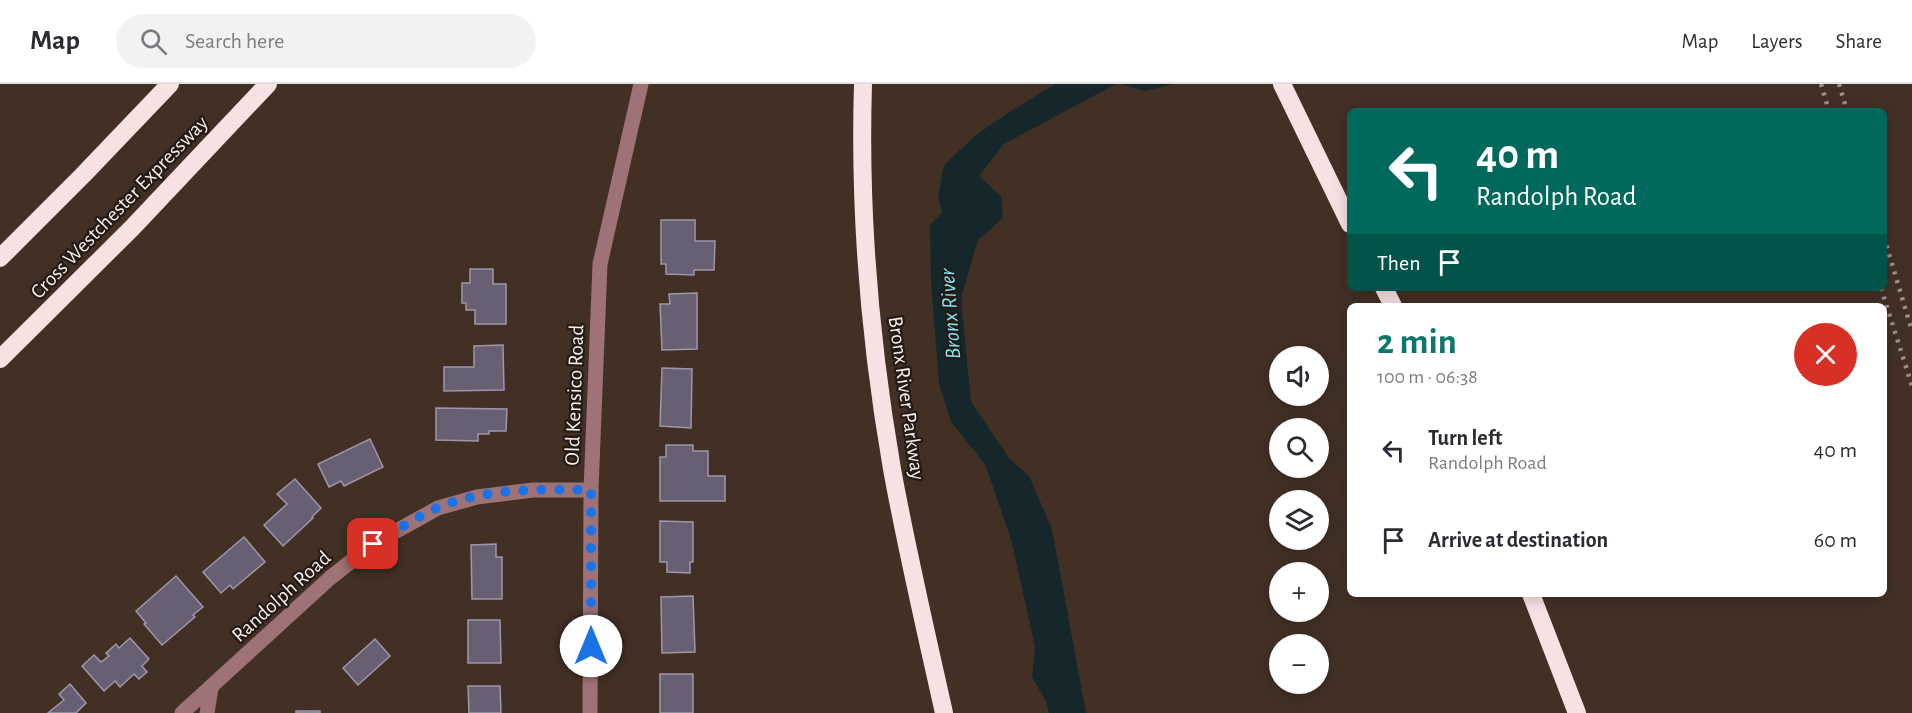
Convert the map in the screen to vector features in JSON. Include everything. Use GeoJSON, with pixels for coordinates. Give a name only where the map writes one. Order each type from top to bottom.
{"type":"FeatureCollection","features":[{"type":"Feature","properties":{"kind":"highway"},"geometry":{"type":"LineString","coordinates":[[0,258],[170,84]]}},
{"type":"Feature","properties":{"kind":"highway","name":"Cross Westchester Expressway"},"geometry":{"type":"LineString","coordinates":[[0,359],[132,228],[268,84]]}},
{"type":"Feature","properties":{"kind":"highway","name":"Bronx River Parkway"},"geometry":{"type":"LineString","coordinates":[[862,84],[864,213],[878,365],[901,517],[944,713]]}},
{"type":"Feature","properties":{"kind":"highway"},"geometry":{"type":"LineString","coordinates":[[1282,84],[1347,218]]}},
{"type":"Feature","properties":{"kind":"highway"},"geometry":{"type":"LineString","coordinates":[[1532,597],[1577,713]]}},
{"type":"Feature","properties":{"kind":"street","name":"Old Kensico Road"},"geometry":{"type":"LineString","coordinates":[[590,713],[591,490],[600,264],[641,84]]}},
{"type":"Feature","properties":{"kind":"street","name":"Randolph Road"},"geometry":{"type":"LineString","coordinates":[[182,713],[330,578],[373,544],[438,508],[477,497],[533,490],[591,490]]}},
{"type":"Feature","properties":{"kind":"street"},"geometry":{"type":"LineString","coordinates":[[207,713],[211,688]]}},
{"type":"Feature","properties":{"kind":"water","name":"Bronx River"},"geometry":{"type":"Polygon","coordinates":[[[1055,84],[1116,84],[1004,144],[979,176],[1001,196],[1003,218],[978,240],[962,295],[962,310],[971,402],[1009,458],[1029,476],[1052,529],[1086,713],[1049,713],[1046,701],[1032,677],[1035,647],[1011,539],[985,464],[951,422],[939,383],[931,282],[930,225],[942,213],[938,196],[944,165],[976,135],[1055,84]]]}},
{"type":"Feature","properties":{"kind":"water"},"geometry":{"type":"Polygon","coordinates":[[[1122,84],[1174,84],[1144,91],[1122,84]]]}},
{"type":"Feature","properties":{"kind":"building"},"geometry":{"type":"Polygon","coordinates":[[[661,220],[695,220],[695,241],[715,241],[714,270],[694,270],[694,275],[666,274],[666,264],[661,264],[661,220]]]}},
{"type":"Feature","properties":{"kind":"building"},"geometry":{"type":"Polygon","coordinates":[[[470,269],[493,269],[493,284],[506,284],[506,324],[475,324],[475,310],[466,310],[466,303],[462,303],[462,283],[470,283],[470,269]]]}},
{"type":"Feature","properties":{"kind":"building"},"geometry":{"type":"Polygon","coordinates":[[[697,293],[697,349],[662,350],[660,304],[670,304],[669,294],[697,293]]]}},
{"type":"Feature","properties":{"kind":"building"},"geometry":{"type":"Polygon","coordinates":[[[503,345],[504,390],[444,391],[444,367],[474,367],[474,346],[503,345]]]}},
{"type":"Feature","properties":{"kind":"building"},"geometry":{"type":"Polygon","coordinates":[[[662,368],[692,369],[691,428],[660,426],[662,368]]]}},
{"type":"Feature","properties":{"kind":"building"},"geometry":{"type":"Polygon","coordinates":[[[436,408],[507,409],[506,431],[489,431],[489,434],[478,434],[478,441],[436,440],[436,408]]]}},
{"type":"Feature","properties":{"kind":"building"},"geometry":{"type":"Polygon","coordinates":[[[370,439],[383,467],[344,486],[341,481],[329,487],[318,464],[370,439]]]}},
{"type":"Feature","properties":{"kind":"building"},"geometry":{"type":"Polygon","coordinates":[[[666,445],[693,445],[693,451],[708,451],[708,476],[725,476],[725,501],[660,501],[660,457],[666,457],[666,445]]]}},
{"type":"Feature","properties":{"kind":"building"},"geometry":{"type":"Polygon","coordinates":[[[295,479],[321,508],[283,546],[264,525],[287,504],[277,494],[295,479]]]}},
{"type":"Feature","properties":{"kind":"building"},"geometry":{"type":"Polygon","coordinates":[[[660,521],[693,522],[693,562],[690,562],[690,573],[667,572],[667,562],[660,562],[660,521]]]}},
{"type":"Feature","properties":{"kind":"building"},"geometry":{"type":"Polygon","coordinates":[[[244,537],[265,562],[233,589],[230,585],[221,593],[203,572],[244,537]]]}},
{"type":"Feature","properties":{"kind":"building"},"geometry":{"type":"Polygon","coordinates":[[[496,544],[496,557],[502,557],[502,599],[472,599],[471,545],[496,544]]]}},
{"type":"Feature","properties":{"kind":"building"},"geometry":{"type":"Polygon","coordinates":[[[176,576],[203,607],[193,615],[195,617],[162,645],[136,611],[176,576]]]}},
{"type":"Feature","properties":{"kind":"building"},"geometry":{"type":"Polygon","coordinates":[[[693,596],[695,652],[662,653],[661,597],[693,596]]]}},
{"type":"Feature","properties":{"kind":"building"},"geometry":{"type":"Polygon","coordinates":[[[468,620],[500,620],[501,663],[468,663],[468,620]]]}},
{"type":"Feature","properties":{"kind":"building"},"geometry":{"type":"Polygon","coordinates":[[[130,638],[149,659],[142,666],[147,672],[139,679],[134,674],[120,687],[115,681],[104,691],[82,666],[94,655],[101,662],[109,656],[106,653],[116,644],[119,648],[130,638]]]}},
{"type":"Feature","properties":{"kind":"building"},"geometry":{"type":"Polygon","coordinates":[[[375,639],[390,656],[358,685],[343,668],[375,639]]]}},
{"type":"Feature","properties":{"kind":"building"},"geometry":{"type":"Polygon","coordinates":[[[660,674],[693,674],[693,713],[660,713],[660,674]]]}},
{"type":"Feature","properties":{"kind":"building"},"geometry":{"type":"Polygon","coordinates":[[[70,684],[86,703],[76,713],[48,713],[64,700],[59,694],[70,684]]]}},
{"type":"Feature","properties":{"kind":"building"},"geometry":{"type":"Polygon","coordinates":[[[468,686],[500,686],[501,713],[469,713],[468,686]]]}},
{"type":"Feature","properties":{"kind":"building"},"geometry":{"type":"Polygon","coordinates":[[[296,711],[320,711],[320,713],[296,713],[296,711]]]}},
{"type":"Feature","properties":{"kind":"railway"},"geometry":{"type":"LineString","coordinates":[[1821,84],[1828,108]]}},
{"type":"Feature","properties":{"kind":"railway"},"geometry":{"type":"LineString","coordinates":[[1839,84],[1846,108]]}},
{"type":"Feature","properties":{"kind":"railway"},"geometry":{"type":"LineString","coordinates":[[1887,247],[1912,331]]}},
{"type":"Feature","properties":{"kind":"railway"},"geometry":{"type":"LineString","coordinates":[[1882,291],[1886,303]]}},
{"type":"Feature","properties":{"kind":"railway"},"geometry":{"type":"LineString","coordinates":[[1887,307],[1912,386]]}},
{"type":"Feature","properties":{"kind":"route"},"geometry":{"type":"LineString","coordinates":[[373,544],[438,508],[477,497],[533,490],[591,490],[591,646]]}}]}
